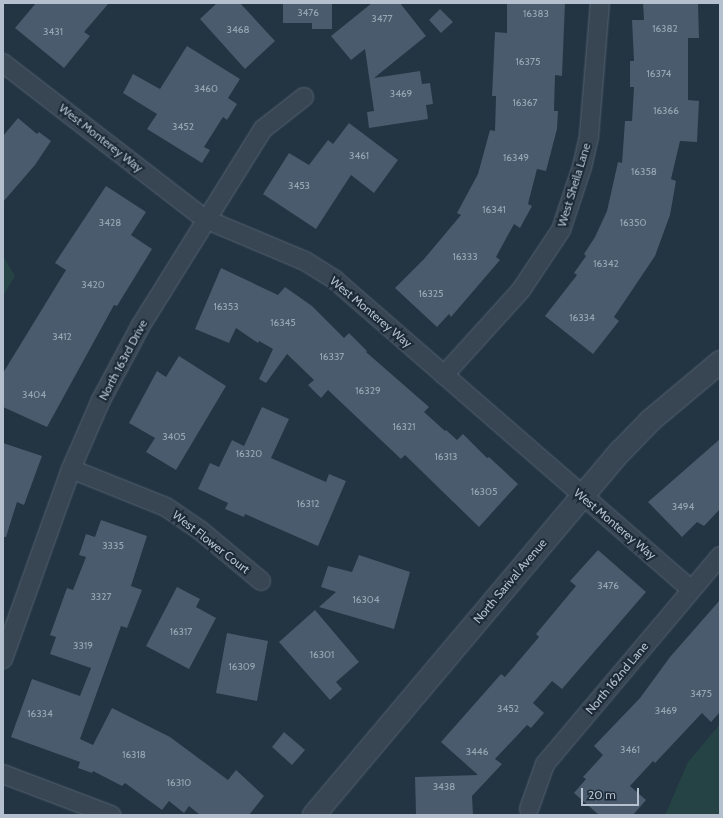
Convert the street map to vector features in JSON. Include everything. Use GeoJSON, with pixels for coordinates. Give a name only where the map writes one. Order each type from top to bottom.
{"type":"FeatureCollection","features":[{"type":"Feature","properties":{"kind":"street","name":"West Sheila Lane"},"geometry":{"type":"LineString","coordinates":[[444,375],[521,290],[562,230],[582,167],[589,136],[600,3]]}},
{"type":"Feature","properties":{"kind":"street","name":"West Monterey Way"},"geometry":{"type":"LineString","coordinates":[[3,63],[205,220],[305,261],[335,280],[691,589]]}},
{"type":"Feature","properties":{"kind":"street","name":"North 163rd Drive"},"geometry":{"type":"LineString","coordinates":[[3,659],[71,469],[100,400],[141,325],[263,129],[304,97]]}},
{"type":"Feature","properties":{"kind":"street","name":"North Sarival Avenue"},"geometry":{"type":"LineString","coordinates":[[314,815],[582,495],[651,420],[720,362]]}},
{"type":"Feature","properties":{"kind":"street","name":"West Flower Court"},"geometry":{"type":"LineString","coordinates":[[71,469],[166,507],[201,531],[261,581]]}},
{"type":"Feature","properties":{"kind":"street","name":"North 162nd Lane"},"geometry":{"type":"LineString","coordinates":[[529,809],[545,764],[720,556]]}},
{"type":"Feature","properties":{"kind":"street"},"geometry":{"type":"LineString","coordinates":[[3,774],[111,815]]}},
{"type":"Feature","properties":{"kind":"green space"},"geometry":{"type":"Polygon","coordinates":[[[3,256],[15,276],[3,296],[3,256]]]}},
{"type":"Feature","properties":{"kind":"green space"},"geometry":{"type":"Polygon","coordinates":[[[720,724],[720,815],[665,815],[688,762],[720,724]]]}},
{"type":"Feature","properties":{"kind":"building"},"geometry":{"type":"Polygon","coordinates":[[[36,3],[109,3],[84,32],[90,36],[64,68],[15,28],[36,3]]]}},
{"type":"Feature","properties":{"kind":"building"},"geometry":{"type":"Polygon","coordinates":[[[217,3],[240,3],[275,41],[245,69],[200,19],[217,3]]]}},
{"type":"Feature","properties":{"kind":"building"},"geometry":{"type":"Polygon","coordinates":[[[283,3],[332,3],[332,29],[312,29],[312,23],[283,23],[283,3]]]}},
{"type":"Feature","properties":{"kind":"building"},"geometry":{"type":"Polygon","coordinates":[[[372,3],[400,3],[426,36],[374,78],[420,71],[422,84],[430,83],[433,104],[426,105],[428,119],[369,128],[367,112],[374,111],[365,49],[351,60],[331,36],[372,3]]]}},
{"type":"Feature","properties":{"kind":"building"},"geometry":{"type":"Polygon","coordinates":[[[507,3],[565,3],[562,76],[555,75],[554,111],[558,111],[557,129],[546,171],[537,169],[528,204],[532,206],[520,228],[514,224],[496,257],[500,260],[451,317],[449,314],[437,327],[395,288],[424,259],[461,215],[457,213],[478,174],[490,130],[495,131],[496,96],[492,96],[495,32],[507,33],[507,3]]]}},
{"type":"Feature","properties":{"kind":"building"},"geometry":{"type":"Polygon","coordinates":[[[643,3],[698,3],[699,38],[688,38],[688,100],[699,101],[697,142],[680,141],[671,179],[676,181],[670,215],[655,256],[614,317],[619,321],[593,354],[545,316],[577,275],[574,273],[586,256],[584,254],[595,237],[607,211],[618,162],[622,163],[625,121],[632,121],[634,87],[630,87],[630,61],[634,61],[632,20],[644,20],[643,3]]]}},
{"type":"Feature","properties":{"kind":"building"},"geometry":{"type":"Polygon","coordinates":[[[440,9],[453,22],[441,33],[429,20],[440,9]]]}},
{"type":"Feature","properties":{"kind":"building"},"geometry":{"type":"Polygon","coordinates":[[[187,46],[240,79],[228,98],[237,104],[227,120],[223,117],[204,147],[210,150],[202,163],[147,129],[157,114],[123,93],[133,74],[160,89],[187,46]]]}},
{"type":"Feature","properties":{"kind":"building"},"geometry":{"type":"Polygon","coordinates":[[[18,118],[37,134],[39,132],[51,141],[35,165],[3,202],[3,136],[18,118]]]}},
{"type":"Feature","properties":{"kind":"building"},"geometry":{"type":"Polygon","coordinates":[[[349,123],[398,160],[374,193],[351,175],[316,229],[263,194],[289,153],[309,165],[328,140],[333,144],[349,123]]]}},
{"type":"Feature","properties":{"kind":"building"},"geometry":{"type":"Polygon","coordinates":[[[106,186],[146,212],[131,235],[152,249],[117,306],[114,305],[47,427],[3,407],[3,373],[66,270],[55,263],[106,186]]]}},
{"type":"Feature","properties":{"kind":"building"},"geometry":{"type":"Polygon","coordinates":[[[221,268],[278,295],[285,287],[312,306],[344,338],[349,333],[367,351],[366,352],[429,407],[424,412],[445,431],[446,430],[457,440],[463,434],[487,458],[489,457],[518,484],[479,527],[405,455],[401,459],[328,390],[321,398],[308,385],[314,380],[287,354],[266,383],[259,379],[273,349],[259,341],[258,343],[236,328],[229,343],[195,329],[221,268]]]}},
{"type":"Feature","properties":{"kind":"building"},"geometry":{"type":"Polygon","coordinates":[[[179,356],[226,386],[176,470],[146,452],[155,438],[129,423],[157,371],[166,377],[179,356]]]}},
{"type":"Feature","properties":{"kind":"building"},"geometry":{"type":"Polygon","coordinates":[[[262,407],[289,419],[271,458],[326,482],[329,474],[346,481],[318,546],[245,514],[244,517],[225,509],[228,503],[198,489],[210,463],[219,467],[232,440],[244,446],[262,407]]]}},
{"type":"Feature","properties":{"kind":"building"},"geometry":{"type":"Polygon","coordinates":[[[720,439],[720,509],[704,526],[697,522],[682,537],[648,502],[720,439]]]}},
{"type":"Feature","properties":{"kind":"building"},"geometry":{"type":"Polygon","coordinates":[[[3,443],[42,456],[24,505],[17,502],[6,537],[3,537],[3,443]]]}},
{"type":"Feature","properties":{"kind":"building"},"geometry":{"type":"Polygon","coordinates":[[[101,520],[147,536],[131,586],[142,590],[127,628],[121,626],[80,739],[93,745],[112,708],[170,737],[228,780],[236,770],[264,796],[249,815],[200,815],[189,806],[184,813],[169,801],[162,810],[125,783],[122,786],[93,771],[92,773],[78,768],[80,762],[11,737],[32,679],[80,696],[91,668],[50,654],[56,637],[50,635],[67,588],[73,590],[86,557],[79,555],[86,534],[95,537],[101,520]]]}},
{"type":"Feature","properties":{"kind":"building"},"geometry":{"type":"Polygon","coordinates":[[[598,550],[646,592],[562,689],[552,681],[533,703],[544,713],[531,728],[527,725],[495,759],[502,764],[472,796],[473,815],[416,815],[415,777],[478,775],[441,742],[501,674],[505,677],[539,637],[536,634],[576,586],[570,581],[598,550]]]}},
{"type":"Feature","properties":{"kind":"building"},"geometry":{"type":"Polygon","coordinates":[[[359,555],[410,572],[394,629],[319,607],[336,592],[321,587],[328,566],[352,572],[359,555]]]}},
{"type":"Feature","properties":{"kind":"building"},"geometry":{"type":"Polygon","coordinates":[[[177,587],[200,599],[196,607],[216,618],[189,669],[146,646],[177,587]]]}},
{"type":"Feature","properties":{"kind":"building"},"geometry":{"type":"Polygon","coordinates":[[[720,600],[720,712],[711,722],[702,713],[655,763],[653,761],[630,786],[646,800],[633,815],[599,815],[574,793],[586,779],[583,777],[603,755],[594,746],[640,698],[670,657],[720,600]]]}},
{"type":"Feature","properties":{"kind":"building"},"geometry":{"type":"Polygon","coordinates":[[[315,610],[359,662],[336,682],[342,689],[330,700],[279,642],[315,610]]]}},
{"type":"Feature","properties":{"kind":"building"},"geometry":{"type":"Polygon","coordinates":[[[227,633],[268,641],[257,701],[216,693],[227,633]]]}},
{"type":"Feature","properties":{"kind":"building"},"geometry":{"type":"Polygon","coordinates":[[[284,732],[305,750],[292,765],[272,747],[284,732]]]}}]}
